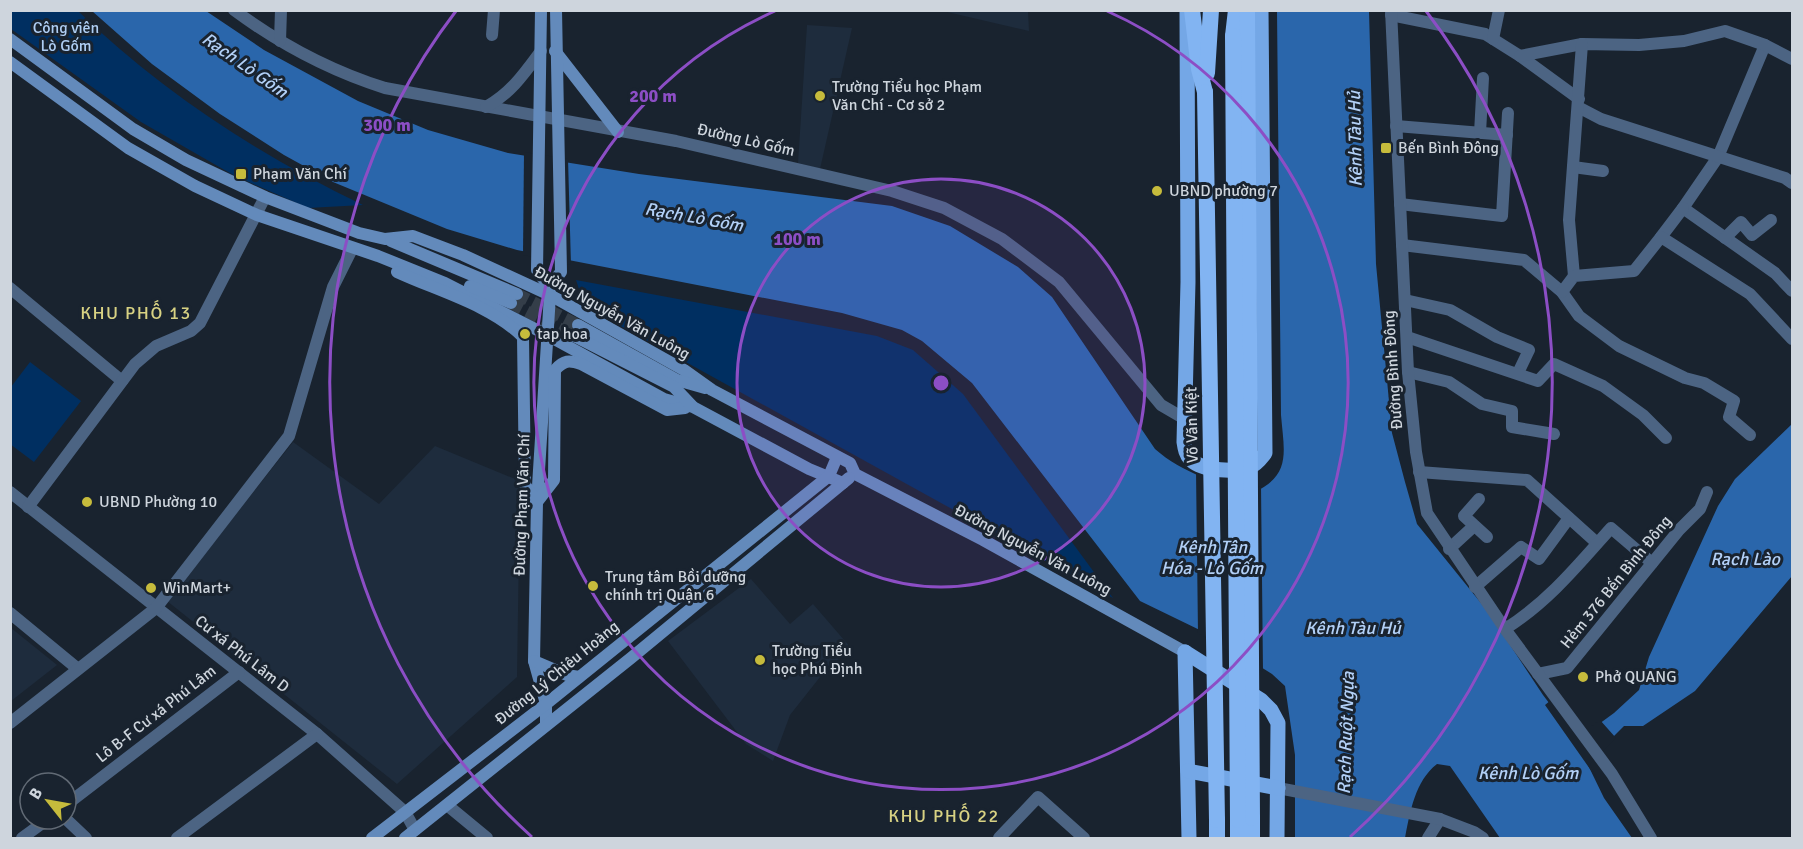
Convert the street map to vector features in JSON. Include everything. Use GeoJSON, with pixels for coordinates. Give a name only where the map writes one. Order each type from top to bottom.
{"type":"FeatureCollection","features":[{"type":"Feature","properties":{"kind":"highway"},"geometry":{"type":"LineString","coordinates":[[1192,10],[1199,69],[1205,92]]}},
{"type":"Feature","properties":{"kind":"highway","name":"Võ Văn Kiệt"},"geometry":{"type":"LineString","coordinates":[[1211,10],[1205,92],[1217,838]]}},
{"type":"Feature","properties":{"kind":"highway"},"geometry":{"type":"LineString","coordinates":[[1236,10],[1233,36],[1245,819],[1252,838]]}},
{"type":"Feature","properties":{"kind":"highway"},"geometry":{"type":"LineString","coordinates":[[1238,838],[1245,819],[1247,10]]}},
{"type":"Feature","properties":{"kind":"main road"},"geometry":{"type":"LineString","coordinates":[[541,10],[537,270],[549,291],[561,272],[556,10]]}},
{"type":"Feature","properties":{"kind":"main road","name":"Võ Văn Kiệt"},"geometry":{"type":"LineString","coordinates":[[1187,10],[1185,452],[1191,460],[1217,469],[1249,468],[1265,453],[1261,10]]}},
{"type":"Feature","properties":{"kind":"main road","name":"Đường Nguyễn Văn Luông"},"geometry":{"type":"LineString","coordinates":[[12,42],[133,129],[186,160],[265,197],[359,233],[385,239],[413,236],[549,291],[684,370],[712,390],[850,463],[855,474],[1029,565],[1185,652]]}},
{"type":"Feature","properties":{"kind":"main road"},"geometry":{"type":"LineString","coordinates":[[555,51],[618,132]]}},
{"type":"Feature","properties":{"kind":"main road"},"geometry":{"type":"LineString","coordinates":[[10,62],[161,169],[257,215],[352,249],[398,259],[514,298],[406,245],[385,239]]}},
{"type":"Feature","properties":{"kind":"main road"},"geometry":{"type":"LineString","coordinates":[[378,256],[455,287],[548,334],[664,399],[693,407],[809,469],[843,483]]}},
{"type":"Feature","properties":{"kind":"main road"},"geometry":{"type":"LineString","coordinates":[[378,256],[391,269],[476,307],[513,327],[523,337],[525,484],[537,502],[554,480],[554,378],[555,370],[562,362],[569,360],[581,364],[667,410],[693,407]]}},
{"type":"Feature","properties":{"kind":"main road","name":"Đường Phạm Văn Chí"},"geometry":{"type":"LineString","coordinates":[[546,723],[546,704],[534,661],[537,502],[549,291]]}},
{"type":"Feature","properties":{"kind":"main road"},"geometry":{"type":"LineString","coordinates":[[693,407],[674,387],[576,331],[677,380],[712,390]]}},
{"type":"Feature","properties":{"kind":"main road","name":"Đường Lý Chiêu Hoàng"},"geometry":{"type":"LineString","coordinates":[[372,838],[546,704],[829,476],[837,457]]}},
{"type":"Feature","properties":{"kind":"main road","name":"Đường Lý Chiêu Hoàng"},"geometry":{"type":"LineString","coordinates":[[405,838],[546,723],[635,655],[855,474]]}},
{"type":"Feature","properties":{"kind":"main road"},"geometry":{"type":"LineString","coordinates":[[1185,652],[1261,700],[1271,710],[1278,723],[1284,789],[1277,838]]}},
{"type":"Feature","properties":{"kind":"main road"},"geometry":{"type":"LineString","coordinates":[[1185,652],[1189,838]]}},
{"type":"Feature","properties":{"kind":"main road"},"geometry":{"type":"LineString","coordinates":[[534,661],[567,675],[579,677]]}},
{"type":"Feature","properties":{"kind":"main road"},"geometry":{"type":"LineString","coordinates":[[1188,771],[1284,789]]}},
{"type":"Feature","properties":{"kind":"street","name":"Đường Lò Gốm"},"geometry":{"type":"LineString","coordinates":[[234,10],[280,41],[361,81],[386,88],[676,141],[892,191],[945,208],[976,223],[1030,258],[1059,282],[1161,405],[1185,419]]}},
{"type":"Feature","properties":{"kind":"street"},"geometry":{"type":"LineString","coordinates":[[280,41],[281,10]]}},
{"type":"Feature","properties":{"kind":"street"},"geometry":{"type":"LineString","coordinates":[[492,35],[494,10]]}},
{"type":"Feature","properties":{"kind":"street"},"geometry":{"type":"LineString","coordinates":[[1493,39],[1499,10]]}},
{"type":"Feature","properties":{"kind":"street"},"geometry":{"type":"LineString","coordinates":[[1391,13],[1473,31],[1493,39],[1520,56],[1601,119],[1785,178],[1792,183]]}},
{"type":"Feature","properties":{"kind":"street","name":"Đường Bình Đông"},"geometry":{"type":"LineString","coordinates":[[1391,13],[1408,372],[1419,472],[1427,513],[1449,549],[1505,629],[1612,774],[1651,838]]}},
{"type":"Feature","properties":{"kind":"street"},"geometry":{"type":"LineString","coordinates":[[1520,56],[1582,44],[1639,45],[1684,41],[1725,31],[1765,45],[1792,59]]}},
{"type":"Feature","properties":{"kind":"street"},"geometry":{"type":"LineString","coordinates":[[1562,292],[1574,276],[1569,220],[1582,44]]}},
{"type":"Feature","properties":{"kind":"street"},"geometry":{"type":"LineString","coordinates":[[1574,276],[1634,271],[1683,208],[1718,157],[1765,45]]}},
{"type":"Feature","properties":{"kind":"street"},"geometry":{"type":"LineString","coordinates":[[486,107],[504,97],[517,84],[540,51]]}},
{"type":"Feature","properties":{"kind":"street"},"geometry":{"type":"LineString","coordinates":[[1479,133],[1483,78]]}},
{"type":"Feature","properties":{"kind":"street"},"geometry":{"type":"LineString","coordinates":[[1400,204],[1502,216],[1508,113]]}},
{"type":"Feature","properties":{"kind":"street"},"geometry":{"type":"LineString","coordinates":[[1396,126],[1507,135]]}},
{"type":"Feature","properties":{"kind":"street"},"geometry":{"type":"LineString","coordinates":[[1573,167],[1603,171]]}},
{"type":"Feature","properties":{"kind":"street"},"geometry":{"type":"LineString","coordinates":[[28,507],[122,381],[156,346],[191,331],[200,323],[265,197]]}},
{"type":"Feature","properties":{"kind":"street"},"geometry":{"type":"LineString","coordinates":[[1683,208],[1775,273],[1792,291]]}},
{"type":"Feature","properties":{"kind":"street"},"geometry":{"type":"LineString","coordinates":[[1725,238],[1742,222],[1752,235],[1771,220]]}},
{"type":"Feature","properties":{"kind":"street"},"geometry":{"type":"LineString","coordinates":[[1661,237],[1750,294],[1792,339]]}},
{"type":"Feature","properties":{"kind":"street"},"geometry":{"type":"LineString","coordinates":[[1402,245],[1524,260],[1562,292],[1579,316],[1620,346],[1685,378],[1704,383],[1734,401],[1729,417],[1750,435]]}},
{"type":"Feature","properties":{"kind":"street"},"geometry":{"type":"LineString","coordinates":[[10,723],[156,608],[289,436],[333,287],[352,249]]}},
{"type":"Feature","properties":{"kind":"street"},"geometry":{"type":"LineString","coordinates":[[10,288],[122,381]]}},
{"type":"Feature","properties":{"kind":"street"},"geometry":{"type":"LineString","coordinates":[[1405,300],[1450,310],[1497,337],[1529,351],[1518,373]]}},
{"type":"Feature","properties":{"kind":"street"},"geometry":{"type":"LineString","coordinates":[[1407,337],[1538,381],[1554,364],[1603,386],[1643,415],[1666,438]]}},
{"type":"Feature","properties":{"kind":"street"},"geometry":{"type":"LineString","coordinates":[[1408,372],[1449,382],[1482,404],[1512,411],[1512,427],[1554,434]]}},
{"type":"Feature","properties":{"kind":"street"},"geometry":{"type":"LineString","coordinates":[[1419,472],[1527,480],[1597,543]]}},
{"type":"Feature","properties":{"kind":"street","name":"Cư xá Phú Lâm D"},"geometry":{"type":"LineString","coordinates":[[10,492],[317,734],[405,812],[415,830]]}},
{"type":"Feature","properties":{"kind":"street","name":"Hẻm 376 Bến Bình Đông"},"geometry":{"type":"LineString","coordinates":[[1538,674],[1567,668],[1652,563],[1700,509],[1707,492]]}},
{"type":"Feature","properties":{"kind":"street"},"geometry":{"type":"LineString","coordinates":[[1479,499],[1464,516],[1487,537]]}},
{"type":"Feature","properties":{"kind":"street"},"geometry":{"type":"LineString","coordinates":[[1475,586],[1521,547],[1539,559],[1569,518]]}},
{"type":"Feature","properties":{"kind":"street"},"geometry":{"type":"LineString","coordinates":[[1449,549],[1474,526]]}},
{"type":"Feature","properties":{"kind":"street"},"geometry":{"type":"LineString","coordinates":[[1505,629],[1531,612],[1570,575],[1611,528],[1652,563]]}},
{"type":"Feature","properties":{"kind":"street"},"geometry":{"type":"LineString","coordinates":[[10,613],[78,669]]}},
{"type":"Feature","properties":{"kind":"street","name":"Lô B-F Cư xá Phú Lâm"},"geometry":{"type":"LineString","coordinates":[[78,796],[239,672]]}},
{"type":"Feature","properties":{"kind":"street"},"geometry":{"type":"LineString","coordinates":[[177,838],[317,734]]}},
{"type":"Feature","properties":{"kind":"street"},"geometry":{"type":"LineString","coordinates":[[1284,789],[1440,819],[1474,832],[1483,838]]}},
{"type":"Feature","properties":{"kind":"street"},"geometry":{"type":"LineString","coordinates":[[999,838],[1038,797],[1084,838]]}},
{"type":"Feature","properties":{"kind":"street"},"geometry":{"type":"LineString","coordinates":[[447,805],[487,838]]}},
{"type":"Feature","properties":{"kind":"street"},"geometry":{"type":"LineString","coordinates":[[1428,838],[1440,819]]}},
{"type":"Feature","properties":{"kind":"shaded area"},"geometry":{"type":"Polygon","coordinates":[[[943,11],[1028,11],[1029,31],[943,11]]]}},
{"type":"Feature","properties":{"kind":"shaded area","name":"Trường Tiểu học Phạm Văn Chí - Cơ sở 2"},"geometry":{"type":"Polygon","coordinates":[[[807,25],[852,28],[820,169],[798,163],[807,25]]]}},
{"type":"Feature","properties":{"kind":"shaded area"},"geometry":{"type":"Polygon","coordinates":[[[293,442],[379,504],[435,446],[520,481],[517,677],[397,784],[167,601],[293,442]]]}},
{"type":"Feature","properties":{"kind":"shaded area","name":"Trường Tiểu học Phú Định"},"geometry":{"type":"Polygon","coordinates":[[[751,579],[790,624],[813,604],[851,648],[824,672],[790,715],[773,761],[746,744],[668,641],[751,579]]]}},
{"type":"Feature","properties":{"kind":"shaded area"},"geometry":{"type":"Polygon","coordinates":[[[11,628],[57,665],[11,701],[11,628]]]}},
{"type":"Feature","properties":{"kind":"green space","name":"Công viên Lò Gốm"},"geometry":{"type":"Polygon","coordinates":[[[11,11],[78,11],[143,68],[212,119],[286,165],[363,205],[308,208],[235,176],[141,122],[11,29],[11,11]]]}},
{"type":"Feature","properties":{"kind":"green space"},"geometry":{"type":"Polygon","coordinates":[[[576,280],[877,336],[913,350],[963,394],[1113,598],[599,314],[584,304],[576,280]]]}},
{"type":"Feature","properties":{"kind":"green space"},"geometry":{"type":"Polygon","coordinates":[[[30,362],[81,401],[34,462],[10,444],[11,387],[30,362]]]}},
{"type":"Feature","properties":{"kind":"water"},"geometry":{"type":"Polygon","coordinates":[[[92,11],[206,11],[264,50],[358,101],[428,130],[508,153],[639,174],[892,206],[950,226],[1018,267],[1052,297],[1155,449],[1189,471],[1253,493],[1266,486],[1280,470],[1284,451],[1281,415],[1277,11],[1369,11],[1376,264],[1392,433],[1417,524],[1489,613],[1543,695],[1577,740],[1614,713],[1639,690],[1649,657],[1718,506],[1735,479],[1792,424],[1792,576],[1695,691],[1643,726],[1624,726],[1587,763],[1604,798],[1632,838],[1500,838],[1450,766],[1437,764],[1423,779],[1419,788],[1405,838],[1295,838],[1295,755],[1285,686],[1272,674],[1208,634],[1140,601],[972,383],[922,341],[902,330],[842,313],[517,250],[447,229],[333,182],[284,155],[220,114],[152,64],[92,11]]]}},
{"type":"Feature","properties":{"kind":"pier"},"geometry":{"type":"Polygon","coordinates":[[[524,152],[568,159],[571,265],[523,255],[524,152]]]}},
{"type":"Feature","properties":{"kind":"pier"},"geometry":{"type":"Polygon","coordinates":[[[1196,470],[1234,487],[1252,490],[1261,486],[1263,672],[1198,633],[1196,470]]]}},
{"type":"Feature","properties":{"kind":"pier"},"geometry":{"type":"Polygon","coordinates":[[[1551,700],[1578,736],[1600,720],[1616,738],[1590,764],[1597,779],[1545,705],[1551,700]]]}},
{"type":"Feature","properties":{"kind":"tunnel"},"geometry":{"type":"LineString","coordinates":[[517,294],[578,325]]}},
{"type":"Feature","properties":{"kind":"tunnel"},"geometry":{"type":"LineString","coordinates":[[511,303],[574,336]]}},
{"type":"Feature","properties":{"kind":"place","name":"Trường Tiểu học Phạm Văn Chí - Cơ sở 2"},"geometry":{"type":"Point","coordinates":[820,96]}},
{"type":"Feature","properties":{"kind":"place","name":"Bến Bình Đông"},"geometry":{"type":"Point","coordinates":[1386,148]}},
{"type":"Feature","properties":{"kind":"place","name":"Phạm Văn Chí"},"geometry":{"type":"Point","coordinates":[241,174]}},
{"type":"Feature","properties":{"kind":"place","name":"UBND phường 7"},"geometry":{"type":"Point","coordinates":[1157,191]}},
{"type":"Feature","properties":{"kind":"place","name":"tap hoa"},"geometry":{"type":"Point","coordinates":[525,334]}},
{"type":"Feature","properties":{"kind":"place","name":"UBND Phường 10"},"geometry":{"type":"Point","coordinates":[87,502]}},
{"type":"Feature","properties":{"kind":"place","name":"Trung tâm Bồi dưỡng chính trị Quận 6"},"geometry":{"type":"Point","coordinates":[593,586]}},
{"type":"Feature","properties":{"kind":"place","name":"WinMart+"},"geometry":{"type":"Point","coordinates":[151,588]}},
{"type":"Feature","properties":{"kind":"place","name":"Trường Tiểu học Phú Định"},"geometry":{"type":"Point","coordinates":[760,660]}},
{"type":"Feature","properties":{"kind":"place","name":"Phở QUANG"},"geometry":{"type":"Point","coordinates":[1583,677]}},
{"type":"Feature","properties":{"kind":"district","name":"KHU PHỐ 13"},"geometry":{"type":"Point","coordinates":[136,313]}},
{"type":"Feature","properties":{"kind":"district","name":"KHU PHỐ 22"},"geometry":{"type":"Point","coordinates":[944,816]}},
{"type":"Feature","properties":{"kind":"water label","name":"Rạch Lò Gốm"},"geometry":{"type":"Point","coordinates":[245,65]}},
{"type":"Feature","properties":{"kind":"water label","name":"Kênh Tàu Hủ"},"geometry":{"type":"Point","coordinates":[1355,139]}},
{"type":"Feature","properties":{"kind":"water label","name":"Rạch Lò Gốm"},"geometry":{"type":"Point","coordinates":[694,217]}},
{"type":"Feature","properties":{"kind":"water label","name":"Kênh Tân Hóa - Lò Gốm"},"geometry":{"type":"Point","coordinates":[1212,557]}},
{"type":"Feature","properties":{"kind":"water label","name":"Rạch Lào"},"geometry":{"type":"Point","coordinates":[1745,559]}},
{"type":"Feature","properties":{"kind":"water label","name":"Kênh Tàu Hủ"},"geometry":{"type":"Point","coordinates":[1353,628]}},
{"type":"Feature","properties":{"kind":"water label","name":"Rạch Ruột Ngựa"},"geometry":{"type":"Point","coordinates":[1346,733]}},
{"type":"Feature","properties":{"kind":"water label","name":"Kênh Lò Gốm"},"geometry":{"type":"Point","coordinates":[1528,773]}}]}
